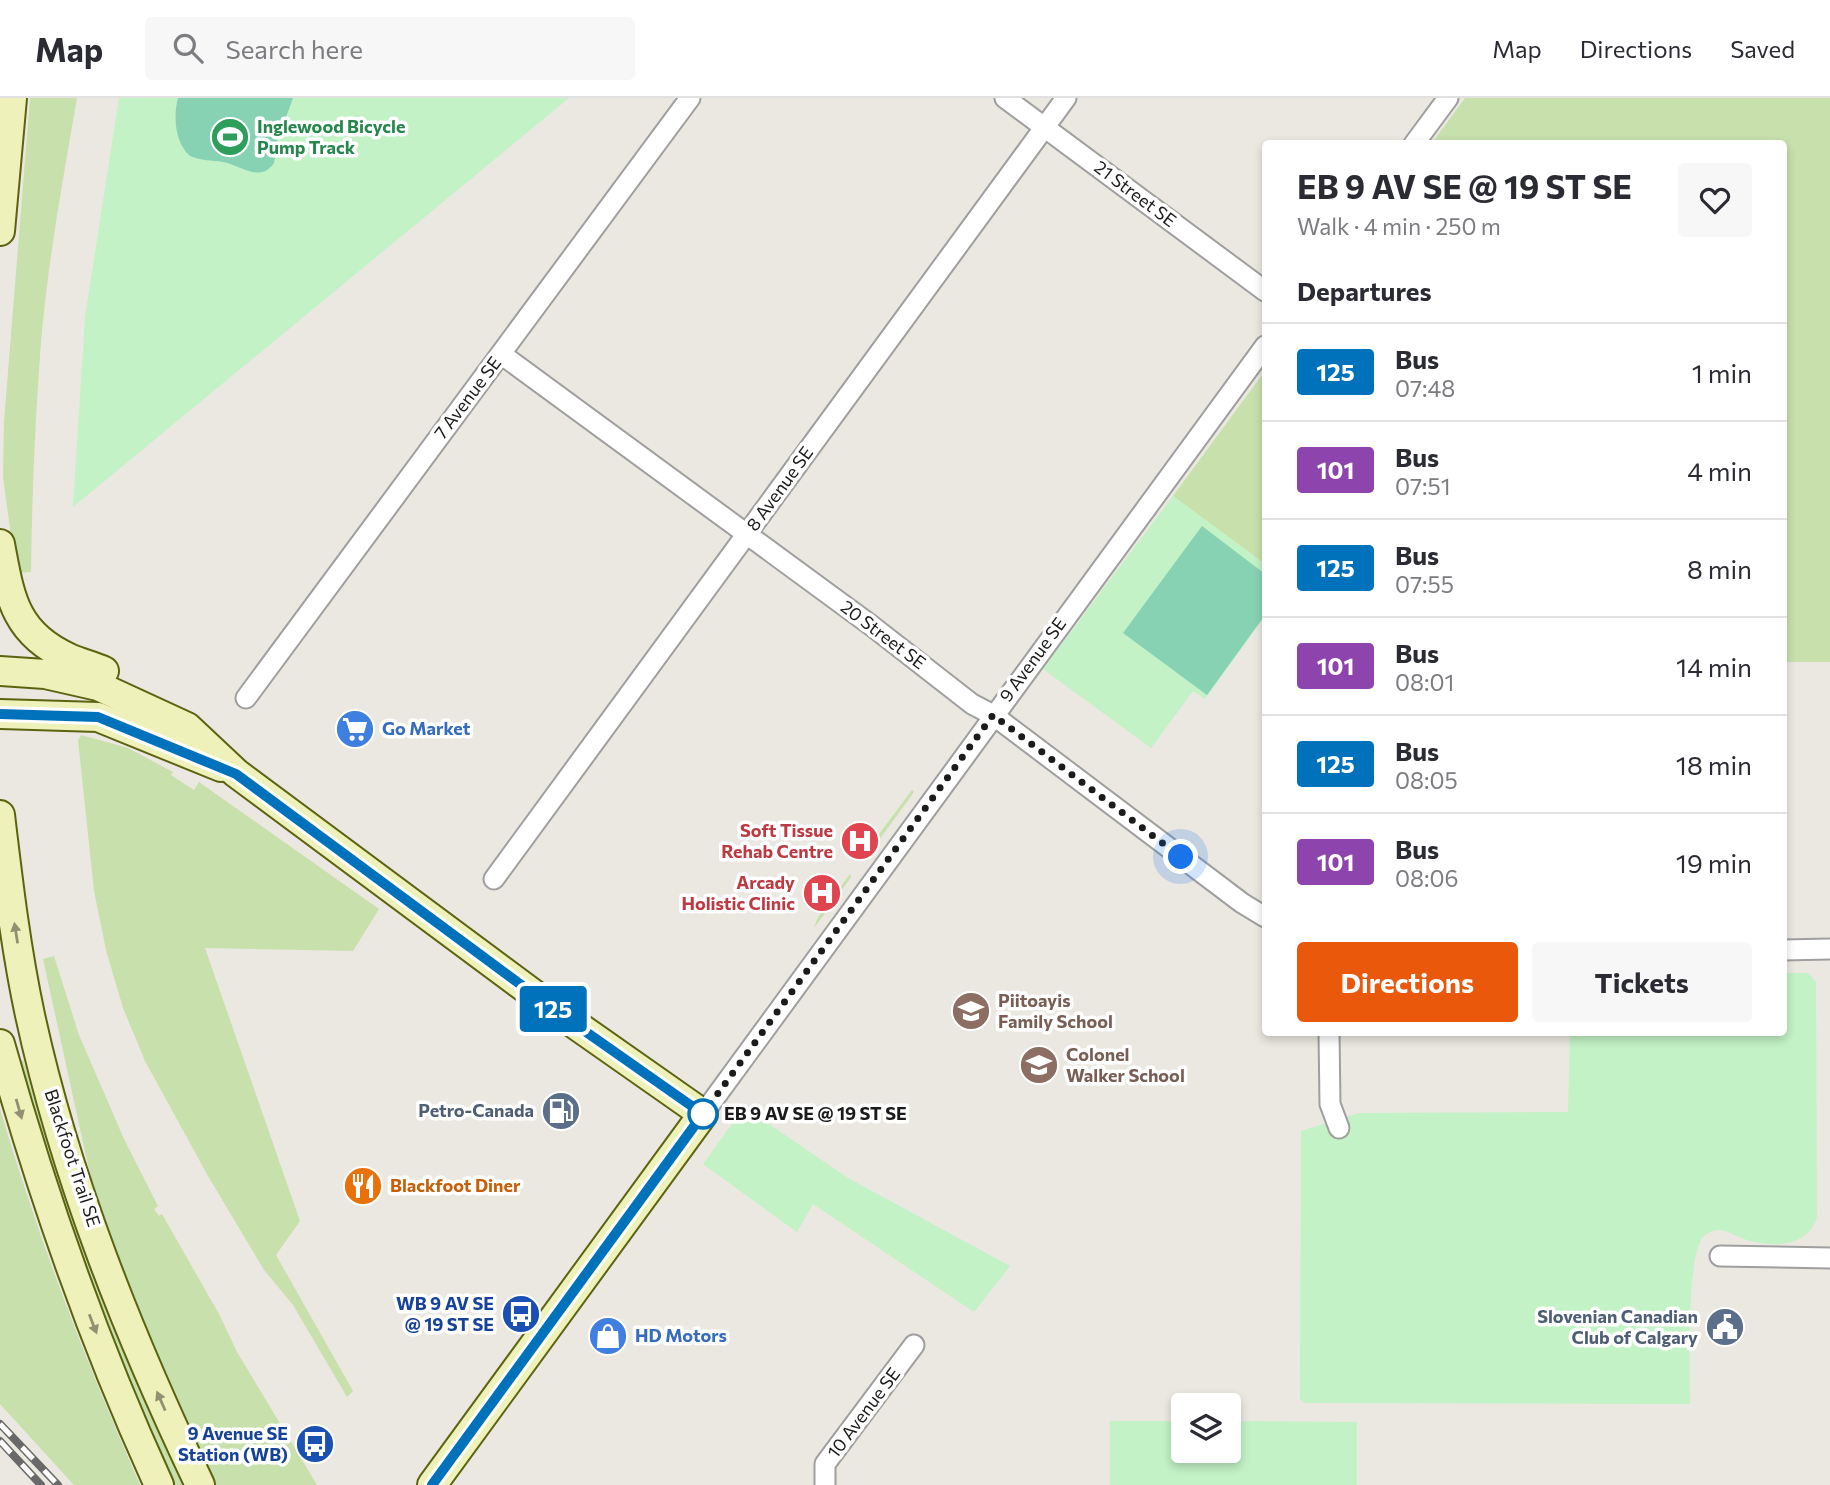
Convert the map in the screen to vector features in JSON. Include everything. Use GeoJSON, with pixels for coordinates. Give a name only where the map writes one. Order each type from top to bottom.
{"type":"FeatureCollection","features":[{"type":"Feature","properties":{"kind":"main road"},"geometry":{"type":"LineString","coordinates":[[0,231],[12,98]]}},
{"type":"Feature","properties":{"kind":"main road"},"geometry":{"type":"LineString","coordinates":[[0,544],[13,605],[31,634],[69,658],[147,693],[236,774],[559,1013],[703,1114]]}},
{"type":"Feature","properties":{"kind":"main road"},"geometry":{"type":"LineString","coordinates":[[0,671],[45,674],[98,685],[187,727]]}},
{"type":"Feature","properties":{"kind":"main road"},"geometry":{"type":"LineString","coordinates":[[0,714],[98,717],[236,774]]}},
{"type":"Feature","properties":{"kind":"main road","name":"Blackfoot Trail SE"},"geometry":{"type":"LineString","coordinates":[[0,815],[30,1014],[70,1166],[127,1318],[200,1485]]}},
{"type":"Feature","properties":{"kind":"main road"},"geometry":{"type":"LineString","coordinates":[[0,957],[54,1110]]}},
{"type":"Feature","properties":{"kind":"main road","name":"Blackfoot Trail SE"},"geometry":{"type":"LineString","coordinates":[[0,1044],[63,1244],[119,1392],[159,1485]]}},
{"type":"Feature","properties":{"kind":"main road","name":"9 Avenue SE"},"geometry":{"type":"LineString","coordinates":[[432,1485],[703,1114]]}},
{"type":"Feature","properties":{"kind":"street","name":"7 Avenue SE"},"geometry":{"type":"LineString","coordinates":[[246,698],[690,98]]}},
{"type":"Feature","properties":{"kind":"street","name":"21 Street SE"},"geometry":{"type":"LineString","coordinates":[[1005,98],[1262,289]]}},
{"type":"Feature","properties":{"kind":"street","name":"8 Avenue SE"},"geometry":{"type":"LineString","coordinates":[[494,879],[1066,98]]}},
{"type":"Feature","properties":{"kind":"street"},"geometry":{"type":"LineString","coordinates":[[1417,140],[1448,98]]}},
{"type":"Feature","properties":{"kind":"street","name":"9 Avenue SE"},"geometry":{"type":"LineString","coordinates":[[703,1114],[1262,350]]}},
{"type":"Feature","properties":{"kind":"street","name":"20 Street SE"},"geometry":{"type":"LineString","coordinates":[[501,354],[972,704],[993,715],[1242,903],[1262,915]]}},
{"type":"Feature","properties":{"kind":"street"},"geometry":{"type":"LineString","coordinates":[[1787,950],[1830,949]]}},
{"type":"Feature","properties":{"kind":"street"},"geometry":{"type":"LineString","coordinates":[[1329,1036],[1330,1104],[1339,1128]]}},
{"type":"Feature","properties":{"kind":"street"},"geometry":{"type":"LineString","coordinates":[[1720,1255],[1830,1258]]}},
{"type":"Feature","properties":{"kind":"street","name":"10 Avenue SE"},"geometry":{"type":"LineString","coordinates":[[825,1485],[825,1464],[914,1345]]}},
{"type":"Feature","properties":{"kind":"green space"},"geometry":{"type":"Polygon","coordinates":[[[30,98],[77,98],[44,311],[34,457],[31,572],[16,573],[3,477],[4,422],[30,98]]]}},
{"type":"Feature","properties":{"kind":"green space"},"geometry":{"type":"Polygon","coordinates":[[[119,98],[569,98],[73,507],[85,317],[119,98]]]}},
{"type":"Feature","properties":{"kind":"green space","name":"Inglewood Bicycle Pump Track"},"geometry":{"type":"Polygon","coordinates":[[[178,98],[293,98],[277,142],[274,163],[269,169],[257,173],[223,162],[190,156],[181,144],[176,129],[178,98]]]}},
{"type":"Feature","properties":{"kind":"green space"},"geometry":{"type":"Polygon","coordinates":[[[1465,98],[1830,98],[1830,662],[1787,662],[1787,140],[1434,140],[1465,98]]]}},
{"type":"Feature","properties":{"kind":"green space"},"geometry":{"type":"Polygon","coordinates":[[[1262,375],[1262,562],[1173,496],[1262,375]]]}},
{"type":"Feature","properties":{"kind":"green space"},"geometry":{"type":"Polygon","coordinates":[[[1173,496],[1262,562],[1262,620],[1205,699],[1193,691],[1151,748],[1043,669],[1173,496]]]}},
{"type":"Feature","properties":{"kind":"green space"},"geometry":{"type":"Polygon","coordinates":[[[1202,526],[1262,572],[1262,619],[1207,695],[1123,633],[1202,526]]]}},
{"type":"Feature","properties":{"kind":"green space"},"geometry":{"type":"Polygon","coordinates":[[[81,735],[128,748],[173,772],[171,775],[194,790],[199,782],[379,909],[353,951],[205,948],[300,1221],[276,1255],[353,1391],[347,1397],[293,1305],[264,1270],[208,1176],[145,1061],[123,1008],[106,950],[94,891],[78,740],[81,735]]]}},
{"type":"Feature","properties":{"kind":"green space"},"geometry":{"type":"Polygon","coordinates":[[[912,790],[914,792],[868,855],[862,857],[912,790]]]}},
{"type":"Feature","properties":{"kind":"green space"},"geometry":{"type":"Polygon","coordinates":[[[850,874],[851,877],[814,928],[817,919],[850,874]]]}},
{"type":"Feature","properties":{"kind":"green space"},"geometry":{"type":"Polygon","coordinates":[[[54,956],[79,1035],[124,1139],[158,1206],[154,1209],[159,1216],[162,1214],[219,1314],[237,1352],[317,1485],[215,1485],[209,1473],[153,1345],[102,1215],[91,1179],[43,959],[54,956]]]}},
{"type":"Feature","properties":{"kind":"green space"},"geometry":{"type":"Polygon","coordinates":[[[1787,973],[1808,973],[1816,982],[1817,1217],[1806,1235],[1787,1243],[1755,1242],[1720,1230],[1705,1235],[1694,1264],[1691,1288],[1690,1404],[1305,1403],[1300,1399],[1301,1131],[1359,1113],[1568,1112],[1570,1036],[1787,1036],[1787,973]]]}},
{"type":"Feature","properties":{"kind":"green space"},"geometry":{"type":"Polygon","coordinates":[[[23,1060],[42,1116],[185,1485],[170,1485],[119,1370],[14,1064],[23,1060]]]}},
{"type":"Feature","properties":{"kind":"green space"},"geometry":{"type":"Polygon","coordinates":[[[744,1107],[848,1178],[1010,1266],[974,1312],[813,1204],[797,1232],[703,1164],[744,1107]]]}},
{"type":"Feature","properties":{"kind":"green space"},"geometry":{"type":"Polygon","coordinates":[[[0,1109],[30,1205],[64,1299],[140,1485],[74,1485],[0,1404],[0,1109]]]}},
{"type":"Feature","properties":{"kind":"green space"},"geometry":{"type":"Polygon","coordinates":[[[1110,1421],[1171,1421],[1171,1463],[1241,1463],[1241,1421],[1357,1422],[1357,1485],[1110,1485],[1110,1421]]]}},
{"type":"Feature","properties":{"kind":"railway"},"geometry":{"type":"LineString","coordinates":[[0,1424],[58,1485]]}},
{"type":"Feature","properties":{"kind":"railway"},"geometry":{"type":"LineString","coordinates":[[0,1441],[41,1485]]}},
{"type":"Feature","properties":{"kind":"bus line","name":"125"},"geometry":{"type":"LineString","coordinates":[[0,714],[71,714],[98,717],[163,741],[236,774],[559,1013],[703,1114],[432,1485]]}},
{"type":"Feature","properties":{"kind":"place","name":"Inglewood Bicycle Pump Track"},"geometry":{"type":"Point","coordinates":[230,137]}},
{"type":"Feature","properties":{"kind":"place","name":"Go Market"},"geometry":{"type":"Point","coordinates":[355,729]}},
{"type":"Feature","properties":{"kind":"place","name":"Soft Tissue Rehab Centre"},"geometry":{"type":"Point","coordinates":[860,841]}},
{"type":"Feature","properties":{"kind":"place","name":"Arcady Holistic Clinic"},"geometry":{"type":"Point","coordinates":[822,893]}},
{"type":"Feature","properties":{"kind":"place","name":"Piitoayis Family School"},"geometry":{"type":"Point","coordinates":[971,1011]}},
{"type":"Feature","properties":{"kind":"place","name":"Colonel Walker School"},"geometry":{"type":"Point","coordinates":[1039,1065]}},
{"type":"Feature","properties":{"kind":"place","name":"Petro-Canada"},"geometry":{"type":"Point","coordinates":[561,1111]}},
{"type":"Feature","properties":{"kind":"place","name":"EB 9 AV SE @ 19 ST SE"},"geometry":{"type":"Point","coordinates":[703,1114]}},
{"type":"Feature","properties":{"kind":"place","name":"Blackfoot Diner"},"geometry":{"type":"Point","coordinates":[363,1186]}},
{"type":"Feature","properties":{"kind":"place","name":"WB 9 AV SE @ 19 ST SE"},"geometry":{"type":"Point","coordinates":[521,1314]}},
{"type":"Feature","properties":{"kind":"place","name":"Slovenian Canadian Club of Calgary"},"geometry":{"type":"Point","coordinates":[1725,1327]}},
{"type":"Feature","properties":{"kind":"place","name":"HD Motors"},"geometry":{"type":"Point","coordinates":[608,1336]}},
{"type":"Feature","properties":{"kind":"place","name":"9 Avenue SE Station (WB)"},"geometry":{"type":"Point","coordinates":[315,1444]}},
{"type":"Feature","properties":{"kind":"route"},"geometry":{"type":"LineString","coordinates":[[703,1114],[993,715],[1181,857]]}}]}
